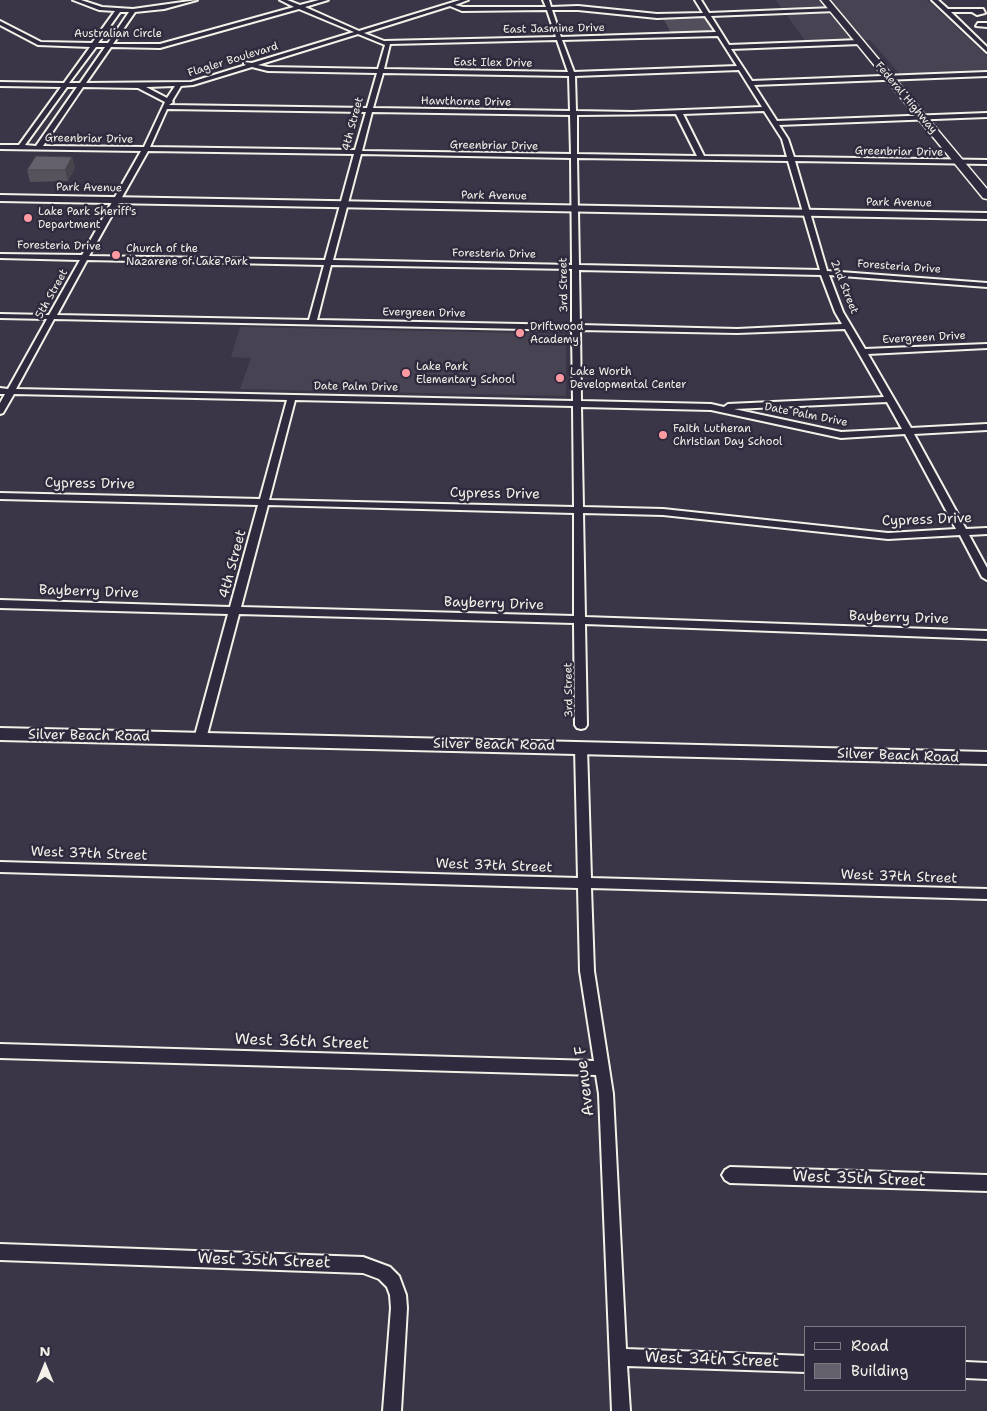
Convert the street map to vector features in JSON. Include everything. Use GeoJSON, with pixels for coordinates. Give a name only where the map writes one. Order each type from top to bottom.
{"type":"FeatureCollection","features":[{"type":"Feature","properties":{"kind":"main road","name":"Federal Highway"},"geometry":{"type":"LineString","coordinates":[[825,0],[987,196]]}},
{"type":"Feature","properties":{"kind":"street"},"geometry":{"type":"LineString","coordinates":[[76,0],[94,7],[133,11],[164,7],[194,0]]}},
{"type":"Feature","properties":{"kind":"street"},"geometry":{"type":"LineString","coordinates":[[283,0],[383,43],[388,43]]}},
{"type":"Feature","properties":{"kind":"street","name":"Australian Circle"},"geometry":{"type":"LineString","coordinates":[[0,23],[40,44],[160,46],[325,0]]}},
{"type":"Feature","properties":{"kind":"street","name":"Flagler Boulevard"},"geometry":{"type":"LineString","coordinates":[[0,84],[192,84],[248,64],[355,31],[450,2],[465,0]]}},
{"type":"Feature","properties":{"kind":"street","name":"2nd Street"},"geometry":{"type":"LineString","coordinates":[[698,0],[785,138],[824,272],[839,312],[908,431],[987,577]]}},
{"type":"Feature","properties":{"kind":"street"},"geometry":{"type":"LineString","coordinates":[[935,0],[987,50]]}},
{"type":"Feature","properties":{"kind":"street"},"geometry":{"type":"LineString","coordinates":[[450,2],[462,9],[547,4],[657,16],[834,10]]}},
{"type":"Feature","properties":{"kind":"street","name":"3rd Street"},"geometry":{"type":"LineString","coordinates":[[547,4],[571,74],[573,114],[581,725]]}},
{"type":"Feature","properties":{"kind":"street"},"geometry":{"type":"LineString","coordinates":[[20,148],[119,10]]}},
{"type":"Feature","properties":{"kind":"street"},"geometry":{"type":"LineString","coordinates":[[948,12],[977,10],[987,18]]}},
{"type":"Feature","properties":{"kind":"street"},"geometry":{"type":"LineString","coordinates":[[38,148],[133,11]]}},
{"type":"Feature","properties":{"kind":"street"},"geometry":{"type":"LineString","coordinates":[[657,16],[670,36]]}},
{"type":"Feature","properties":{"kind":"street"},"geometry":{"type":"LineString","coordinates":[[978,25],[987,25]]}},
{"type":"Feature","properties":{"kind":"street","name":"East Jasmine Drive"},"geometry":{"type":"LineString","coordinates":[[388,43],[719,34]]}},
{"type":"Feature","properties":{"kind":"street"},"geometry":{"type":"LineString","coordinates":[[727,47],[860,42]]}},
{"type":"Feature","properties":{"kind":"street","name":"4th Street"},"geometry":{"type":"LineString","coordinates":[[312,322],[388,43]]}},
{"type":"Feature","properties":{"kind":"street","name":"East Ilex Drive"},"geometry":{"type":"LineString","coordinates":[[248,64],[268,69],[571,74],[741,68]]}},
{"type":"Feature","properties":{"kind":"street"},"geometry":{"type":"LineString","coordinates":[[750,83],[987,74]]}},
{"type":"Feature","properties":{"kind":"street","name":"Flagler Boulevard"},"geometry":{"type":"LineString","coordinates":[[0,84],[66,83]]}},
{"type":"Feature","properties":{"kind":"street","name":"Flagler Boulevard"},"geometry":{"type":"LineString","coordinates":[[83,83],[136,86],[179,84]]}},
{"type":"Feature","properties":{"kind":"street","name":"5th Street"},"geometry":{"type":"LineString","coordinates":[[0,412],[118,200],[179,84]]}},
{"type":"Feature","properties":{"kind":"street"},"geometry":{"type":"LineString","coordinates":[[136,86],[168,104]]}},
{"type":"Feature","properties":{"kind":"street","name":"Hawthorne Drive"},"geometry":{"type":"LineString","coordinates":[[168,104],[573,114],[766,109]]}},
{"type":"Feature","properties":{"kind":"street"},"geometry":{"type":"LineString","coordinates":[[678,112],[702,159]]}},
{"type":"Feature","properties":{"kind":"street"},"geometry":{"type":"LineString","coordinates":[[775,123],[987,115]]}},
{"type":"Feature","properties":{"kind":"street","name":"Greenbriar Drive"},"geometry":{"type":"LineString","coordinates":[[0,147],[961,164],[987,162]]}},
{"type":"Feature","properties":{"kind":"street","name":"Park Avenue"},"geometry":{"type":"LineString","coordinates":[[0,198],[987,216]]}},
{"type":"Feature","properties":{"kind":"street","name":"Foresteria Drive"},"geometry":{"type":"LineString","coordinates":[[0,256],[824,272],[987,285]]}},
{"type":"Feature","properties":{"kind":"street","name":"Evergreen Drive"},"geometry":{"type":"LineString","coordinates":[[0,316],[738,331],[848,326]]}},
{"type":"Feature","properties":{"kind":"street","name":"Evergreen Drive"},"geometry":{"type":"LineString","coordinates":[[862,352],[987,346]]}},
{"type":"Feature","properties":{"kind":"street","name":"Date Palm Drive"},"geometry":{"type":"LineString","coordinates":[[0,391],[711,407],[889,398]]}},
{"type":"Feature","properties":{"kind":"street","name":"4th Street"},"geometry":{"type":"LineString","coordinates":[[200,739],[292,397]]}},
{"type":"Feature","properties":{"kind":"street","name":"Date Palm Drive"},"geometry":{"type":"LineString","coordinates":[[711,407],[841,435],[987,428]]}},
{"type":"Feature","properties":{"kind":"street","name":"Cypress Drive"},"geometry":{"type":"LineString","coordinates":[[0,496],[663,512],[888,536],[987,531]]}},
{"type":"Feature","properties":{"kind":"street","name":"Bayberry Drive"},"geometry":{"type":"LineString","coordinates":[[0,604],[579,620],[987,635]]}},
{"type":"Feature","properties":{"kind":"street","name":"Silver Beach Road"},"geometry":{"type":"LineString","coordinates":[[0,734],[987,758]]}},
{"type":"Feature","properties":{"kind":"street","name":"Avenue F"},"geometry":{"type":"LineString","coordinates":[[582,748],[587,971],[606,1094],[621,1411]]}},
{"type":"Feature","properties":{"kind":"street","name":"West 37th Street"},"geometry":{"type":"LineString","coordinates":[[0,867],[987,894]]}},
{"type":"Feature","properties":{"kind":"street","name":"West 36th Street"},"geometry":{"type":"LineString","coordinates":[[0,1051],[602,1068]]}},
{"type":"Feature","properties":{"kind":"street","name":"West 35th Street"},"geometry":{"type":"LineString","coordinates":[[730,1175],[987,1183]]}},
{"type":"Feature","properties":{"kind":"street","name":"West 35th Street"},"geometry":{"type":"LineString","coordinates":[[0,1252],[363,1265],[384,1273],[393,1282],[398,1295],[399,1308],[392,1411]]}},
{"type":"Feature","properties":{"kind":"street","name":"West 34th Street"},"geometry":{"type":"LineString","coordinates":[[618,1357],[804,1364]]}},
{"type":"Feature","properties":{"kind":"street"},"geometry":{"type":"LineString","coordinates":[[967,1370],[987,1371]]}},
{"type":"Feature","properties":{"kind":"shaded area"},"geometry":{"type":"Polygon","coordinates":[[[776,0],[927,0],[987,56],[987,71],[900,74],[870,40],[806,42],[776,0]]]}},
{"type":"Feature","properties":{"kind":"shaded area"},"geometry":{"type":"Polygon","coordinates":[[[704,16],[713,32],[671,33],[664,20],[667,17],[704,16]]]}},
{"type":"Feature","properties":{"kind":"shaded area","name":"Lake Park Elementary School"},"geometry":{"type":"Polygon","coordinates":[[[240,327],[566,334],[566,396],[240,389],[251,358],[231,357],[240,327]]]}},
{"type":"Feature","properties":{"kind":"building"},"geometry":{"type":"Polygon","coordinates":[[[36,156],[72,157],[65,170],[27,170],[36,156]]]}},
{"type":"Feature","properties":{"kind":"place","name":"Lake Park Sheriff's Department"},"geometry":{"type":"Point","coordinates":[28,218]}},
{"type":"Feature","properties":{"kind":"place","name":"Church of the Nazarene of Lake Park"},"geometry":{"type":"Point","coordinates":[116,255]}},
{"type":"Feature","properties":{"kind":"place","name":"Driftwood Academy"},"geometry":{"type":"Point","coordinates":[520,333]}},
{"type":"Feature","properties":{"kind":"place","name":"Lake Park Elementary School"},"geometry":{"type":"Point","coordinates":[406,373]}},
{"type":"Feature","properties":{"kind":"place","name":"Lake Worth Developmental Center"},"geometry":{"type":"Point","coordinates":[560,378]}},
{"type":"Feature","properties":{"kind":"place","name":"Faith Lutheran Christian Day School"},"geometry":{"type":"Point","coordinates":[663,435]}}]}
